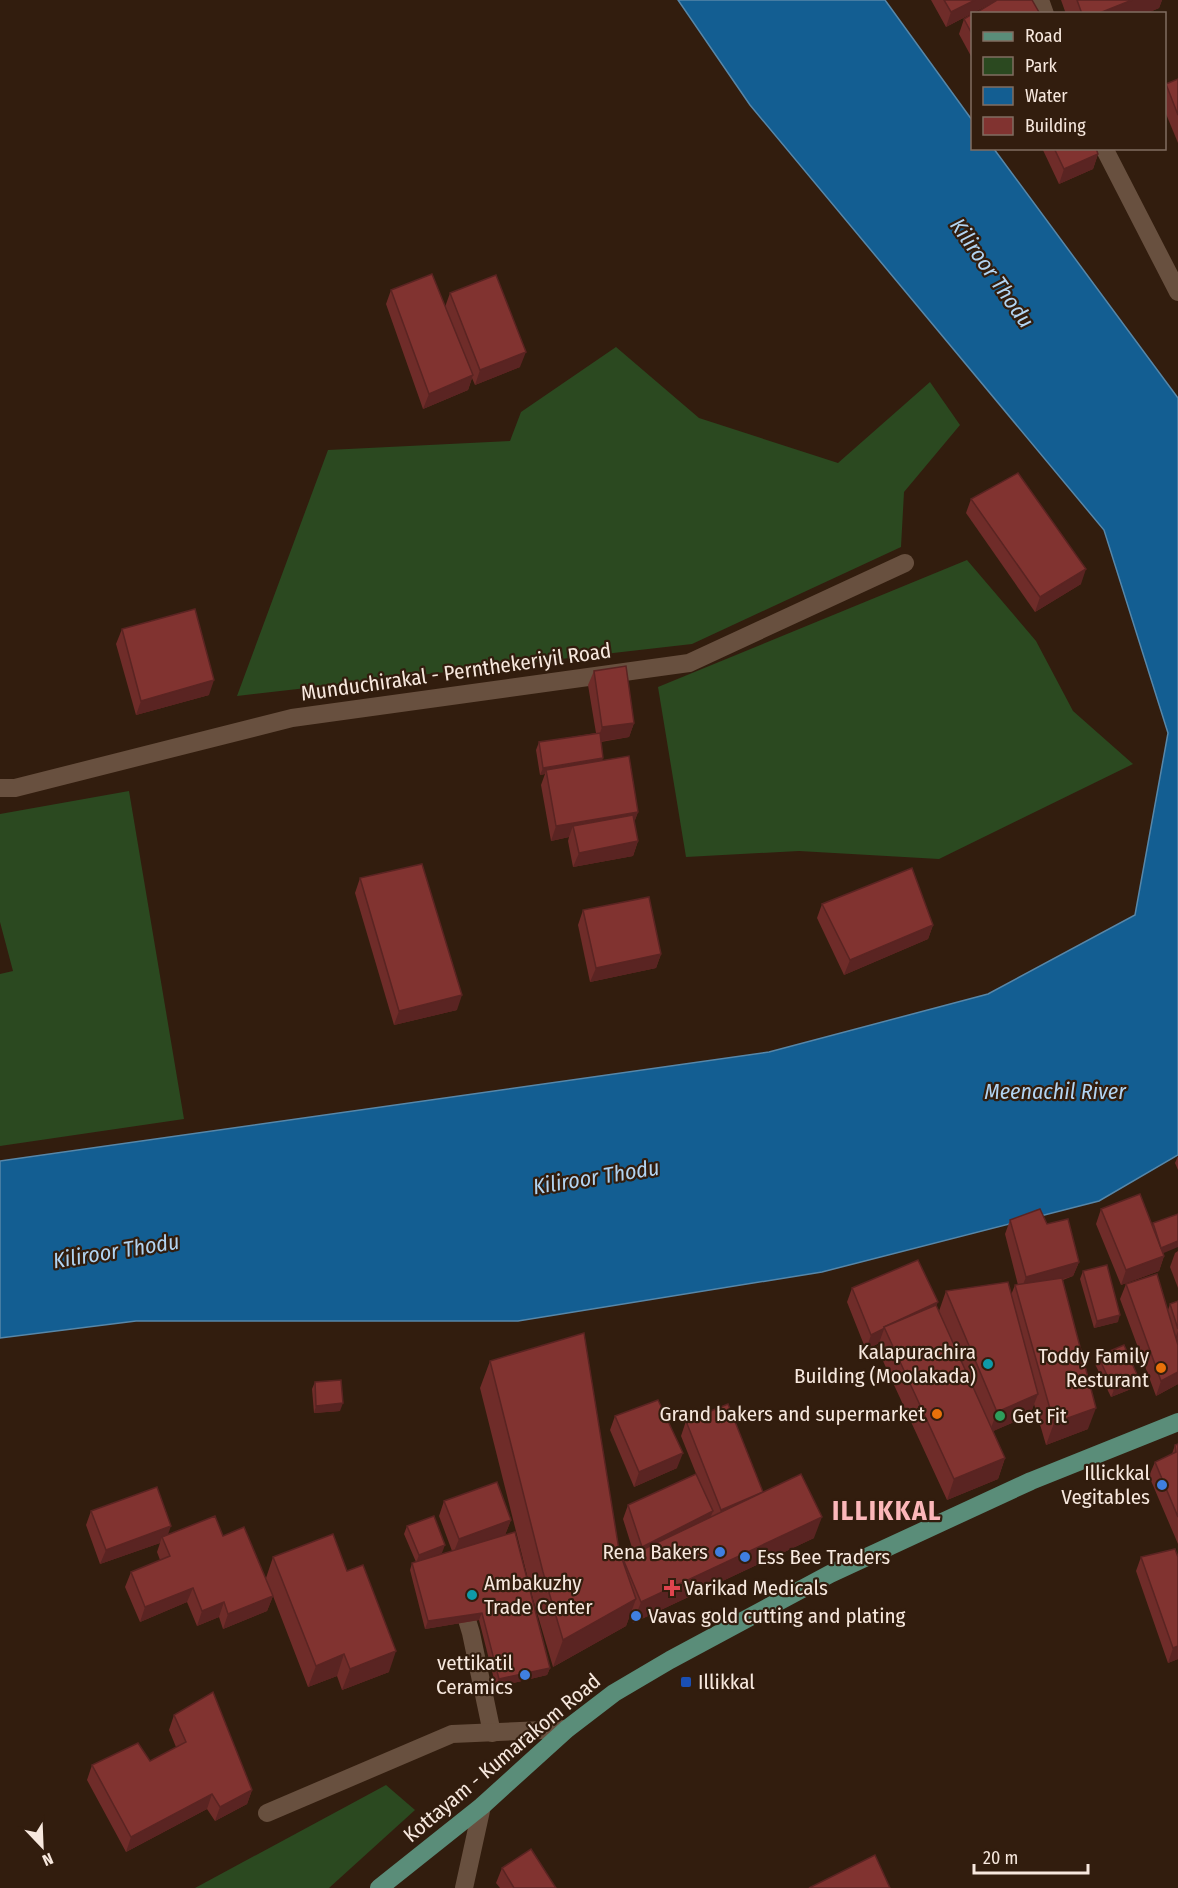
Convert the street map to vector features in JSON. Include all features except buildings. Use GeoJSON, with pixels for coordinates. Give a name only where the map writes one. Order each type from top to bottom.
{"type":"FeatureCollection","features":[{"type":"Feature","properties":{"kind":"main road","name":"Kottayam - Kumarakom Road"},"geometry":{"type":"LineString","coordinates":[[380,1888],[482,1806],[567,1729],[614,1693],[670,1660],[830,1574],[1031,1482],[1178,1422]]}},
{"type":"Feature","properties":{"kind":"street"},"geometry":{"type":"LineString","coordinates":[[1105,150],[1178,292]]}},
{"type":"Feature","properties":{"kind":"street","name":"Munduchirakal - Pernthekeriyil Road"},"geometry":{"type":"LineString","coordinates":[[0,788],[15,788],[292,718],[688,663],[905,563]]}},
{"type":"Feature","properties":{"kind":"street"},"geometry":{"type":"LineString","coordinates":[[457,1588],[471,1633],[492,1733]]}},
{"type":"Feature","properties":{"kind":"street"},"geometry":{"type":"LineString","coordinates":[[267,1813],[452,1734],[567,1729]]}},
{"type":"Feature","properties":{"kind":"street"},"geometry":{"type":"LineString","coordinates":[[464,1888],[482,1806]]}},
{"type":"Feature","properties":{"kind":"green space"},"geometry":{"type":"Polygon","coordinates":[[[616,347],[699,418],[838,463],[930,382],[960,425],[904,492],[901,547],[692,644],[237,696],[328,450],[510,441],[521,412],[616,347]]]}},
{"type":"Feature","properties":{"kind":"green space"},"geometry":{"type":"Polygon","coordinates":[[[967,560],[1036,641],[1073,711],[1133,764],[939,859],[799,851],[686,857],[658,687],[967,560]]]}},
{"type":"Feature","properties":{"kind":"green space"},"geometry":{"type":"Polygon","coordinates":[[[129,791],[184,1119],[0,1146],[0,974],[13,971],[0,922],[0,814],[129,791]]]}},
{"type":"Feature","properties":{"kind":"green space"},"geometry":{"type":"Polygon","coordinates":[[[386,1785],[415,1810],[329,1888],[195,1888],[386,1785]]]}},
{"type":"Feature","properties":{"kind":"water","name":"Meenachil River"},"geometry":{"type":"Polygon","coordinates":[[[678,0],[885,0],[971,119],[971,150],[995,150],[1178,398],[1178,1155],[1099,1201],[822,1272],[518,1321],[136,1321],[0,1338],[0,1161],[769,1052],[988,994],[1135,915],[1168,733],[1104,530],[750,105],[678,0]]]}},
{"type":"Feature","properties":{"kind":"place","name":"Kalapurachira Building (Moolakada)"},"geometry":{"type":"Point","coordinates":[988,1364]}},
{"type":"Feature","properties":{"kind":"place","name":"Toddy Family Resturant"},"geometry":{"type":"Point","coordinates":[1161,1368]}},
{"type":"Feature","properties":{"kind":"place","name":"Grand bakers and supermarket"},"geometry":{"type":"Point","coordinates":[937,1414]}},
{"type":"Feature","properties":{"kind":"place","name":"Get Fit"},"geometry":{"type":"Point","coordinates":[1000,1416]}},
{"type":"Feature","properties":{"kind":"place","name":"Illickkal Vegitables"},"geometry":{"type":"Point","coordinates":[1162,1485]}},
{"type":"Feature","properties":{"kind":"place","name":"Rena Bakers"},"geometry":{"type":"Point","coordinates":[720,1552]}},
{"type":"Feature","properties":{"kind":"place","name":"Ess Bee Traders"},"geometry":{"type":"Point","coordinates":[745,1557]}},
{"type":"Feature","properties":{"kind":"place","name":"Varikad Medicals"},"geometry":{"type":"Point","coordinates":[672,1588]}},
{"type":"Feature","properties":{"kind":"place","name":"Ambakuzhy Trade Center"},"geometry":{"type":"Point","coordinates":[472,1595]}},
{"type":"Feature","properties":{"kind":"place","name":"Vavas gold cutting and plating"},"geometry":{"type":"Point","coordinates":[636,1616]}},
{"type":"Feature","properties":{"kind":"place","name":"vettikatil Ceramics"},"geometry":{"type":"Point","coordinates":[525,1675]}},
{"type":"Feature","properties":{"kind":"place","name":"Illikkal"},"geometry":{"type":"Point","coordinates":[686,1682]}},
{"type":"Feature","properties":{"kind":"district","name":"ILLIKKAL"},"geometry":{"type":"Point","coordinates":[887,1511]}},
{"type":"Feature","properties":{"kind":"water label","name":"Kiliroor Thodu"},"geometry":{"type":"Point","coordinates":[992,273]}},
{"type":"Feature","properties":{"kind":"water label","name":"Kiliroor Thodu"},"geometry":{"type":"Point","coordinates":[596,1177]}},
{"type":"Feature","properties":{"kind":"water label","name":"Kiliroor Thodu"},"geometry":{"type":"Point","coordinates":[116,1251]}}]}
